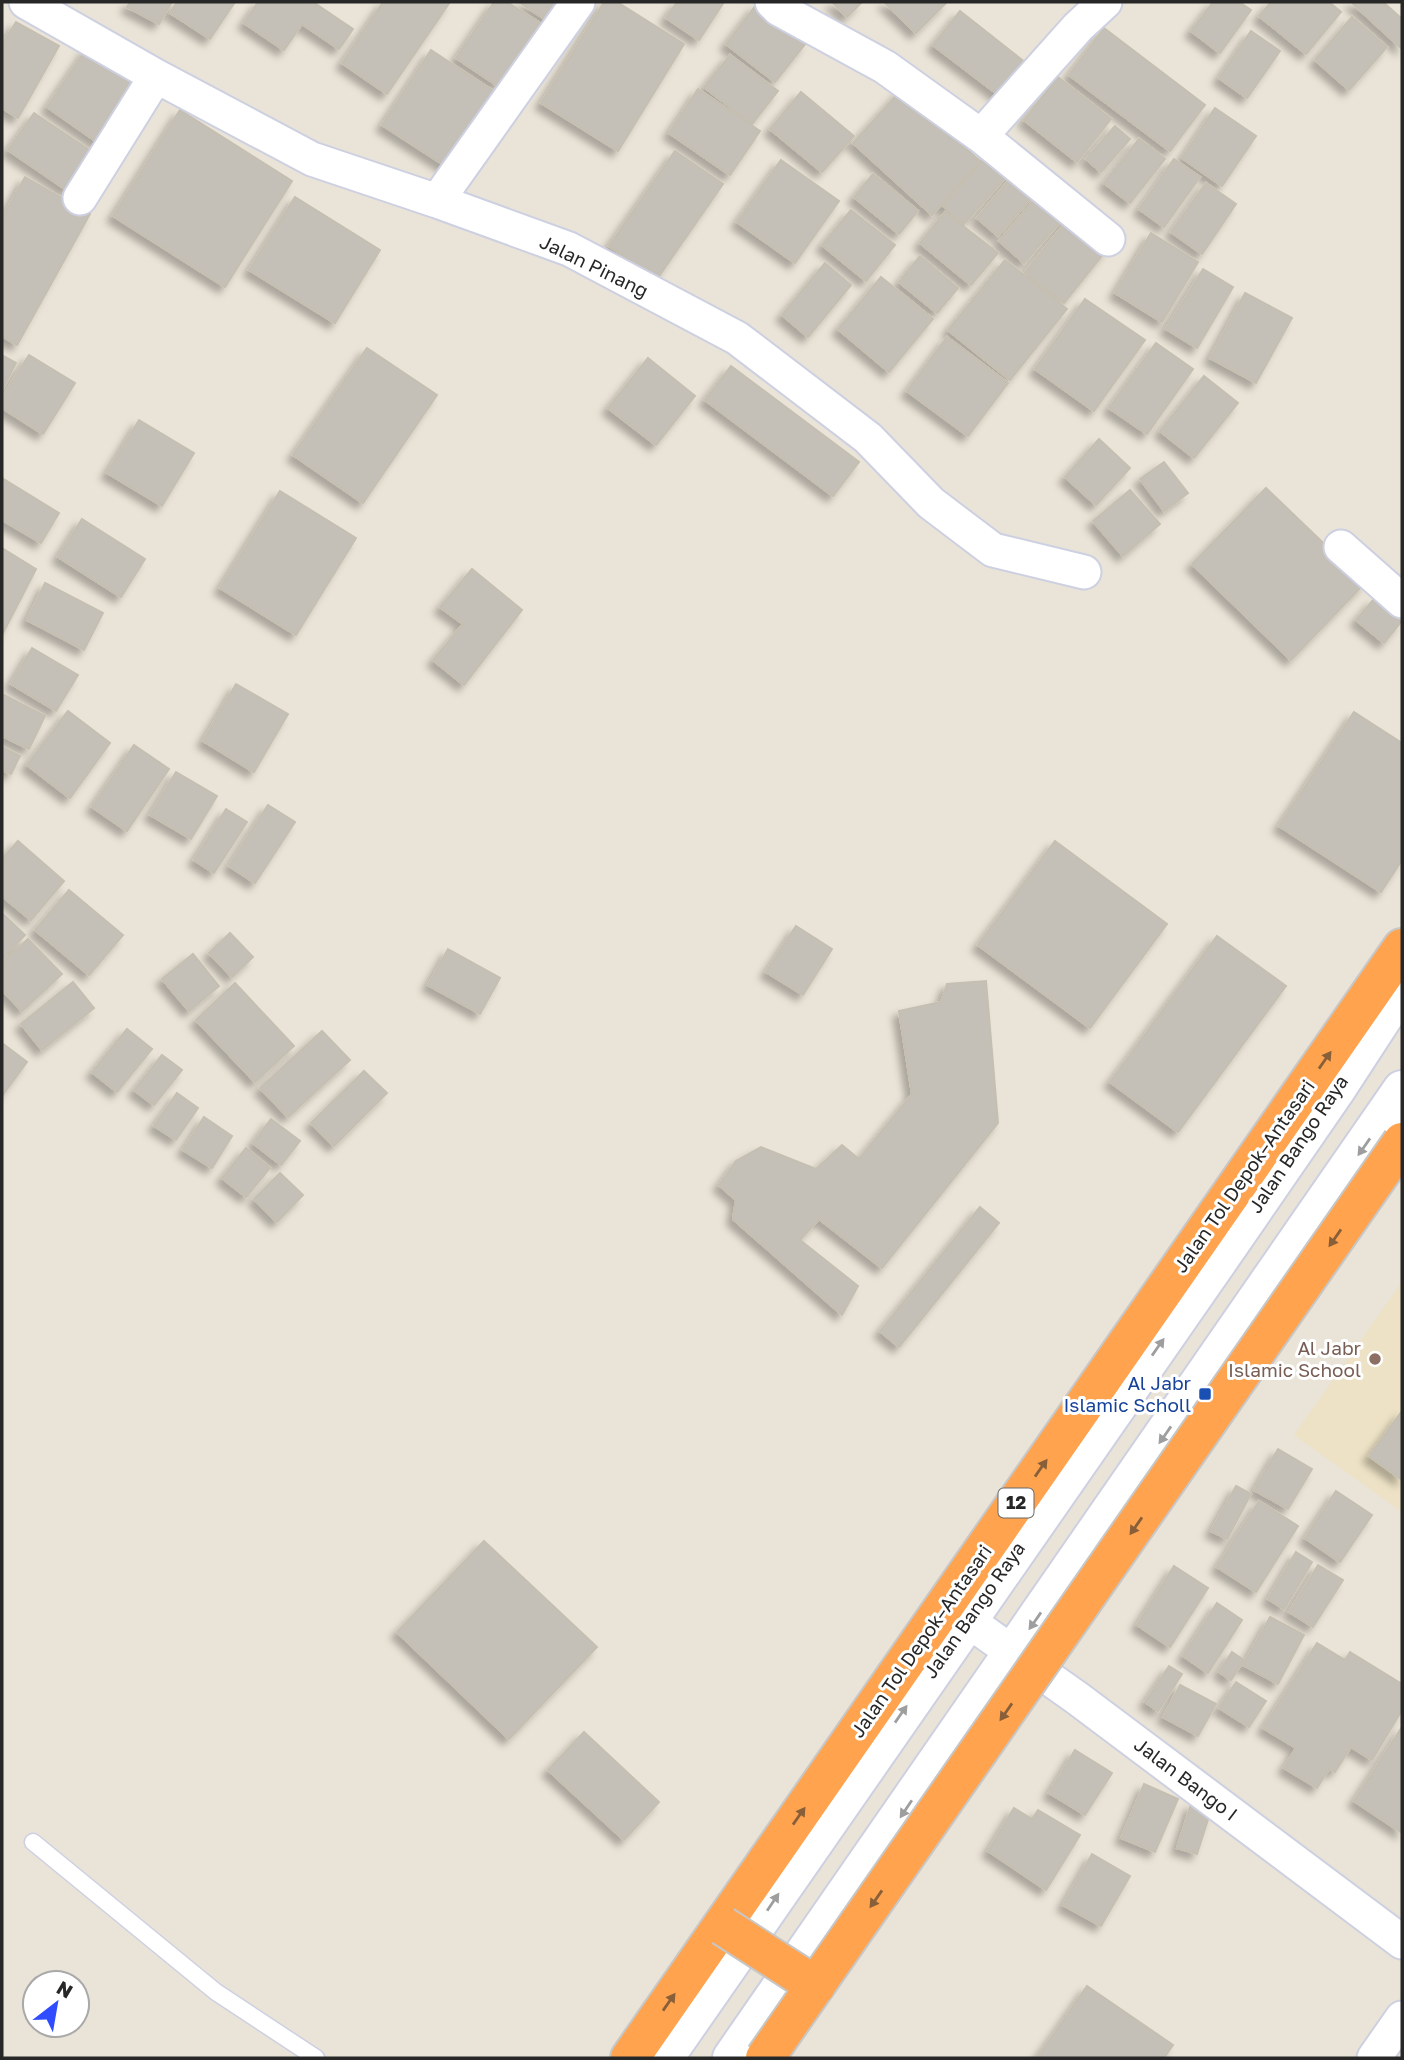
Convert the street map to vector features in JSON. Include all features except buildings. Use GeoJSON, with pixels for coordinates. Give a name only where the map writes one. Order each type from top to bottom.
{"type":"FeatureCollection","features":[{"type":"Feature","properties":{"kind":"highway","name":"Jalan Tol Depok–Antasari"},"geometry":{"type":"LineString","coordinates":[[630,2058],[1402,948]]}},
{"type":"Feature","properties":{"kind":"highway"},"geometry":{"type":"LineString","coordinates":[[765,2058],[1402,1142]]}},
{"type":"Feature","properties":{"kind":"highway"},"geometry":{"type":"LineString","coordinates":[[723,1926],[816,1986]]}},
{"type":"Feature","properties":{"kind":"street","name":"Jalan Pinang"},"geometry":{"type":"LineString","coordinates":[[26,2],[156,76],[312,159],[569,249],[737,338],[868,438],[931,503],[993,550],[1084,572]]}},
{"type":"Feature","properties":{"kind":"street"},"geometry":{"type":"LineString","coordinates":[[437,201],[578,2]]}},
{"type":"Feature","properties":{"kind":"street"},"geometry":{"type":"LineString","coordinates":[[772,2],[779,9],[885,67],[981,136],[1108,239]]}},
{"type":"Feature","properties":{"kind":"street"},"geometry":{"type":"LineString","coordinates":[[981,136],[1078,27],[1105,2]]}},
{"type":"Feature","properties":{"kind":"street"},"geometry":{"type":"LineString","coordinates":[[80,198],[156,76]]}},
{"type":"Feature","properties":{"kind":"street"},"geometry":{"type":"LineString","coordinates":[[1341,547],[1402,601]]}},
{"type":"Feature","properties":{"kind":"street","name":"Jalan Bango Raya"},"geometry":{"type":"LineString","coordinates":[[664,2058],[1237,1233],[1402,988]]}},
{"type":"Feature","properties":{"kind":"street"},"geometry":{"type":"LineString","coordinates":[[732,2058],[1402,1090]]}},
{"type":"Feature","properties":{"kind":"street","name":"Jalan Bango I"},"geometry":{"type":"LineString","coordinates":[[967,1620],[1014,1652],[1402,1942]]}},
{"type":"Feature","properties":{"kind":"street"},"geometry":{"type":"LineString","coordinates":[[729,1967],[775,1998]]}},
{"type":"Feature","properties":{"kind":"street"},"geometry":{"type":"LineString","coordinates":[[1374,2058],[1402,2018]]}},
{"type":"Feature","properties":{"kind":"lane"},"geometry":{"type":"LineString","coordinates":[[33,1842],[216,1992],[316,2058]]}},
{"type":"Feature","properties":{"kind":"shaded area","name":"Al Jabr Islamic School"},"geometry":{"type":"Polygon","coordinates":[[[1402,1282],[1402,1512],[1294,1435],[1402,1282]]]}},
{"type":"Feature","properties":{"kind":"place","name":"Al Jabr Islamic School"},"geometry":{"type":"Point","coordinates":[1375,1359]}},
{"type":"Feature","properties":{"kind":"place","name":"Al Jabr Islamic Scholl"},"geometry":{"type":"Point","coordinates":[1205,1394]}}]}
